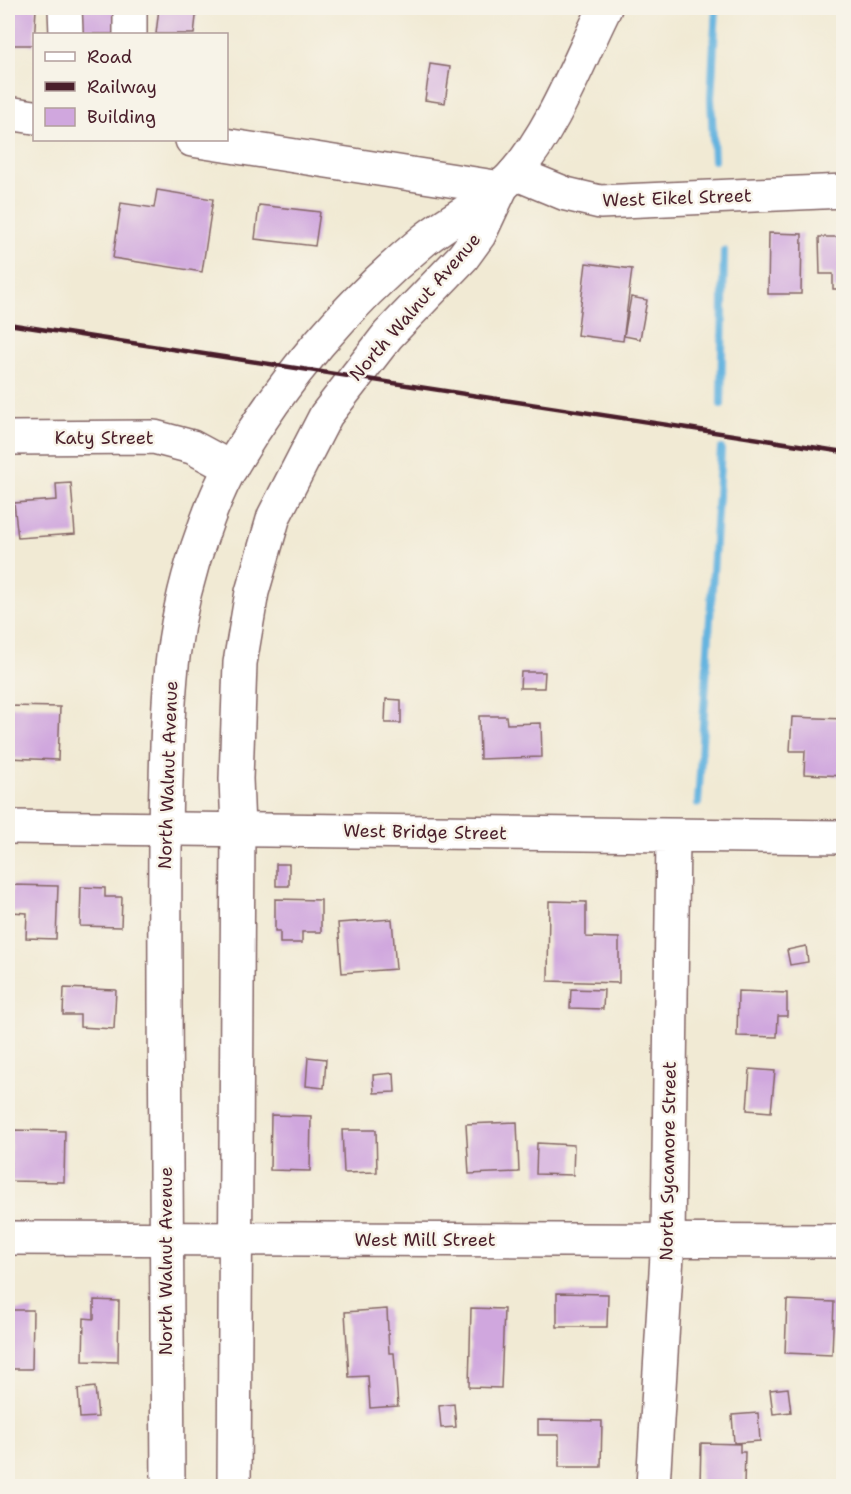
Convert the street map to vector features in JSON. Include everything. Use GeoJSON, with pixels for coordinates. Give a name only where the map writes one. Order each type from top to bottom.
{"type":"FeatureCollection","features":[{"type":"Feature","properties":{"kind":"street"},"geometry":{"type":"LineString","coordinates":[[65,8],[66,33]]}},
{"type":"Feature","properties":{"kind":"street"},"geometry":{"type":"LineString","coordinates":[[130,8],[130,33]]}},
{"type":"Feature","properties":{"kind":"street","name":"North Walnut Avenue"},"geometry":{"type":"LineString","coordinates":[[234,1486],[238,829],[236,779],[240,663],[252,592],[274,516],[333,405],[394,328],[463,257],[479,235],[508,180],[552,116],[604,9]]}},
{"type":"Feature","properties":{"kind":"street"},"geometry":{"type":"LineString","coordinates":[[8,113],[33,117]]}},
{"type":"Feature","properties":{"kind":"street","name":"West Eikel Street"},"geometry":{"type":"LineString","coordinates":[[200,141],[508,180],[600,202],[843,191]]}},
{"type":"Feature","properties":{"kind":"street","name":"North Walnut Avenue"},"geometry":{"type":"LineString","coordinates":[[168,1486],[164,1240],[165,829],[168,708],[175,631],[190,567],[231,468],[312,349],[358,300],[445,224],[508,180]]}},
{"type":"Feature","properties":{"kind":"street","name":"Katy Street"},"geometry":{"type":"LineString","coordinates":[[8,438],[154,437],[192,447],[231,468]]}},
{"type":"Feature","properties":{"kind":"street","name":"West Bridge Street"},"geometry":{"type":"LineString","coordinates":[[8,827],[843,837]]}},
{"type":"Feature","properties":{"kind":"street","name":"North Sycamore Street"},"geometry":{"type":"LineString","coordinates":[[653,1486],[668,1239],[673,836]]}},
{"type":"Feature","properties":{"kind":"street","name":"West Mill Street"},"geometry":{"type":"LineString","coordinates":[[8,1238],[843,1241]]}},
{"type":"Feature","properties":{"kind":"building"},"geometry":{"type":"Polygon","coordinates":[[[8,8],[36,8],[33,45],[8,45],[8,8]]]}},
{"type":"Feature","properties":{"kind":"building"},"geometry":{"type":"Polygon","coordinates":[[[76,8],[121,8],[121,33],[76,33],[76,8]]]}},
{"type":"Feature","properties":{"kind":"building"},"geometry":{"type":"Polygon","coordinates":[[[159,8],[197,8],[194,33],[156,33],[159,8]]]}},
{"type":"Feature","properties":{"kind":"building"},"geometry":{"type":"Polygon","coordinates":[[[430,64],[450,67],[445,103],[425,100],[430,64]]]}},
{"type":"Feature","properties":{"kind":"building"},"geometry":{"type":"Polygon","coordinates":[[[157,190],[213,199],[202,272],[113,258],[121,203],[154,208],[157,190]]]}},
{"type":"Feature","properties":{"kind":"building"},"geometry":{"type":"Polygon","coordinates":[[[259,205],[320,212],[315,246],[255,239],[259,205]]]}},
{"type":"Feature","properties":{"kind":"building"},"geometry":{"type":"Polygon","coordinates":[[[769,233],[802,234],[801,294],[768,294],[769,233]]]}},
{"type":"Feature","properties":{"kind":"building"},"geometry":{"type":"Polygon","coordinates":[[[819,237],[844,237],[844,289],[833,289],[833,274],[820,274],[819,237]]]}},
{"type":"Feature","properties":{"kind":"building"},"geometry":{"type":"Polygon","coordinates":[[[586,263],[632,269],[623,341],[577,335],[586,263]]]}},
{"type":"Feature","properties":{"kind":"building"},"geometry":{"type":"Polygon","coordinates":[[[631,297],[647,300],[640,339],[624,336],[631,297]]]}},
{"type":"Feature","properties":{"kind":"building"},"geometry":{"type":"Polygon","coordinates":[[[71,483],[75,534],[18,538],[14,503],[57,500],[56,484],[71,483]]]}},
{"type":"Feature","properties":{"kind":"building"},"geometry":{"type":"Polygon","coordinates":[[[521,672],[545,672],[544,688],[520,688],[521,672]]]}},
{"type":"Feature","properties":{"kind":"building"},"geometry":{"type":"Polygon","coordinates":[[[386,699],[401,700],[401,723],[385,723],[386,699]]]}},
{"type":"Feature","properties":{"kind":"building"},"geometry":{"type":"Polygon","coordinates":[[[8,706],[60,707],[58,760],[8,758],[8,706]]]}},
{"type":"Feature","properties":{"kind":"building"},"geometry":{"type":"Polygon","coordinates":[[[479,716],[506,716],[507,724],[541,723],[542,757],[480,759],[479,716]]]}},
{"type":"Feature","properties":{"kind":"building"},"geometry":{"type":"Polygon","coordinates":[[[792,717],[844,719],[844,776],[804,774],[805,751],[790,751],[792,717]]]}},
{"type":"Feature","properties":{"kind":"building"},"geometry":{"type":"Polygon","coordinates":[[[276,864],[289,864],[289,886],[276,886],[276,864]]]}},
{"type":"Feature","properties":{"kind":"building"},"geometry":{"type":"Polygon","coordinates":[[[12,885],[58,886],[56,939],[26,938],[27,913],[11,912],[12,885]]]}},
{"type":"Feature","properties":{"kind":"building"},"geometry":{"type":"Polygon","coordinates":[[[81,887],[105,888],[105,897],[122,897],[121,927],[80,926],[81,887]]]}},
{"type":"Feature","properties":{"kind":"building"},"geometry":{"type":"Polygon","coordinates":[[[275,899],[321,900],[321,932],[302,932],[302,943],[280,943],[280,931],[275,931],[275,899]]]}},
{"type":"Feature","properties":{"kind":"building"},"geometry":{"type":"Polygon","coordinates":[[[549,901],[586,902],[586,937],[619,938],[619,983],[548,981],[549,901]]]}},
{"type":"Feature","properties":{"kind":"building"},"geometry":{"type":"Polygon","coordinates":[[[392,919],[396,969],[342,973],[338,923],[392,919]]]}},
{"type":"Feature","properties":{"kind":"building"},"geometry":{"type":"Polygon","coordinates":[[[806,946],[808,962],[790,965],[787,950],[806,946]]]}},
{"type":"Feature","properties":{"kind":"building"},"geometry":{"type":"Polygon","coordinates":[[[64,988],[116,990],[114,1029],[80,1027],[80,1015],[63,1015],[64,988]]]}},
{"type":"Feature","properties":{"kind":"building"},"geometry":{"type":"Polygon","coordinates":[[[571,989],[604,990],[603,1009],[570,1008],[571,989]]]}},
{"type":"Feature","properties":{"kind":"building"},"geometry":{"type":"Polygon","coordinates":[[[738,991],[787,993],[787,1016],[778,1016],[777,1037],[737,1036],[738,991]]]}},
{"type":"Feature","properties":{"kind":"building"},"geometry":{"type":"Polygon","coordinates":[[[308,1057],[326,1059],[324,1088],[306,1086],[308,1057]]]}},
{"type":"Feature","properties":{"kind":"building"},"geometry":{"type":"Polygon","coordinates":[[[750,1069],[775,1071],[771,1112],[747,1110],[750,1069]]]}},
{"type":"Feature","properties":{"kind":"building"},"geometry":{"type":"Polygon","coordinates":[[[394,1073],[395,1092],[374,1093],[373,1075],[394,1073]]]}},
{"type":"Feature","properties":{"kind":"building"},"geometry":{"type":"Polygon","coordinates":[[[271,1115],[311,1116],[310,1171],[270,1170],[271,1115]]]}},
{"type":"Feature","properties":{"kind":"building"},"geometry":{"type":"Polygon","coordinates":[[[517,1122],[519,1172],[469,1174],[466,1124],[517,1122]]]}},
{"type":"Feature","properties":{"kind":"building"},"geometry":{"type":"Polygon","coordinates":[[[11,1130],[65,1131],[64,1182],[10,1181],[11,1130]]]}},
{"type":"Feature","properties":{"kind":"building"},"geometry":{"type":"Polygon","coordinates":[[[342,1130],[376,1130],[377,1172],[344,1173],[342,1130]]]}},
{"type":"Feature","properties":{"kind":"building"},"geometry":{"type":"Polygon","coordinates":[[[537,1143],[574,1145],[573,1175],[536,1174],[537,1143]]]}},
{"type":"Feature","properties":{"kind":"building"},"geometry":{"type":"Polygon","coordinates":[[[557,1293],[608,1294],[607,1327],[557,1327],[557,1293]]]}},
{"type":"Feature","properties":{"kind":"building"},"geometry":{"type":"Polygon","coordinates":[[[94,1300],[119,1301],[118,1362],[83,1361],[84,1318],[94,1319],[94,1300]]]}},
{"type":"Feature","properties":{"kind":"building"},"geometry":{"type":"Polygon","coordinates":[[[787,1300],[834,1302],[832,1355],[785,1353],[787,1300]]]}},
{"type":"Feature","properties":{"kind":"building"},"geometry":{"type":"Polygon","coordinates":[[[471,1308],[504,1309],[501,1388],[469,1387],[471,1308]]]}},
{"type":"Feature","properties":{"kind":"building"},"geometry":{"type":"Polygon","coordinates":[[[387,1309],[389,1353],[394,1353],[398,1406],[370,1408],[368,1376],[349,1377],[345,1312],[387,1309]]]}},
{"type":"Feature","properties":{"kind":"building"},"geometry":{"type":"Polygon","coordinates":[[[8,1310],[33,1310],[32,1369],[8,1369],[8,1310]]]}},
{"type":"Feature","properties":{"kind":"building"},"geometry":{"type":"Polygon","coordinates":[[[95,1387],[98,1417],[80,1418],[78,1389],[95,1387]]]}},
{"type":"Feature","properties":{"kind":"building"},"geometry":{"type":"Polygon","coordinates":[[[788,1388],[791,1412],[773,1414],[770,1390],[788,1388]]]}},
{"type":"Feature","properties":{"kind":"building"},"geometry":{"type":"Polygon","coordinates":[[[454,1404],[456,1427],[441,1428],[439,1406],[454,1404]]]}},
{"type":"Feature","properties":{"kind":"building"},"geometry":{"type":"Polygon","coordinates":[[[758,1413],[760,1441],[734,1443],[732,1415],[758,1413]]]}},
{"type":"Feature","properties":{"kind":"building"},"geometry":{"type":"Polygon","coordinates":[[[538,1420],[602,1421],[601,1467],[559,1467],[559,1435],[538,1435],[538,1420]]]}},
{"type":"Feature","properties":{"kind":"building"},"geometry":{"type":"Polygon","coordinates":[[[701,1443],[740,1444],[740,1452],[745,1452],[744,1485],[700,1484],[701,1443]]]}},
{"type":"Feature","properties":{"kind":"waterway"},"geometry":{"type":"LineString","coordinates":[[714,160],[711,98],[716,8]]}},
{"type":"Feature","properties":{"kind":"waterway"},"geometry":{"type":"LineString","coordinates":[[721,404],[724,251]]}},
{"type":"Feature","properties":{"kind":"waterway"},"geometry":{"type":"LineString","coordinates":[[698,803],[721,449]]}},
{"type":"Feature","properties":{"kind":"railway"},"geometry":{"type":"LineString","coordinates":[[8,324],[844,452]]}}]}
